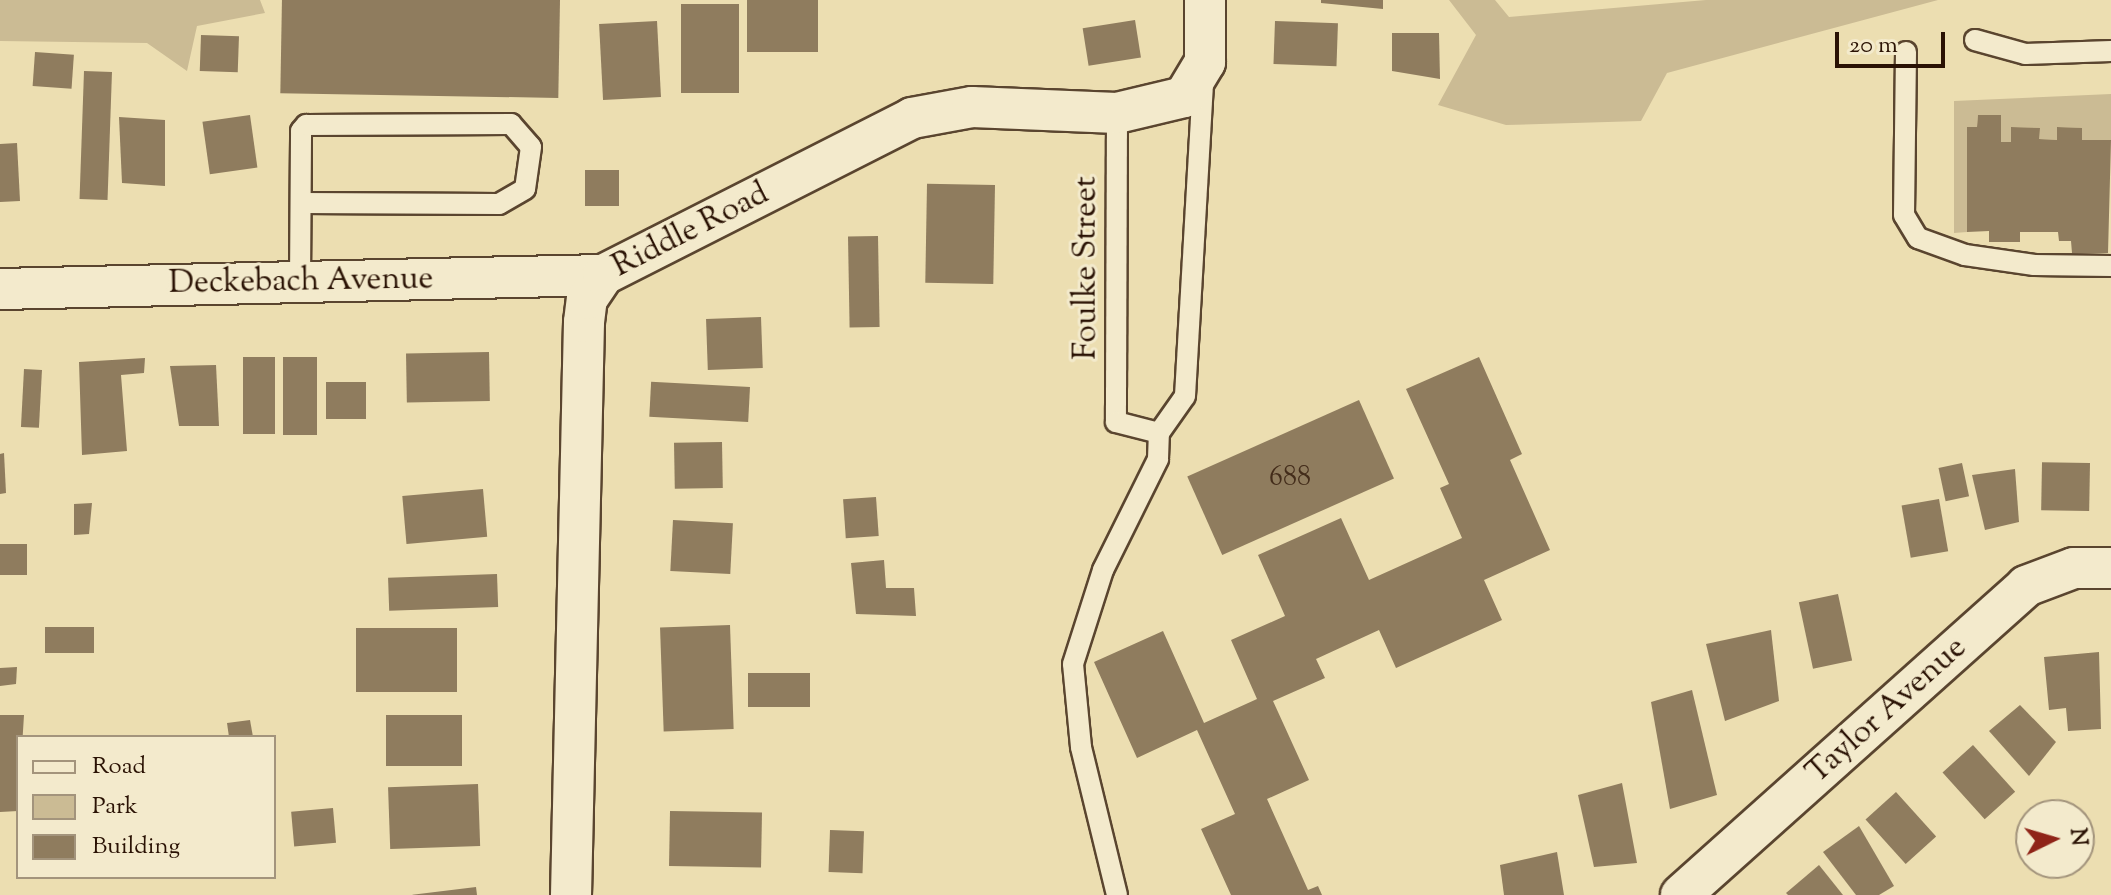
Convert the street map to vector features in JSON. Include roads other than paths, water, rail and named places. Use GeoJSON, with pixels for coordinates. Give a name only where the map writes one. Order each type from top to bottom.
{"type":"FeatureCollection","features":[{"type":"Feature","properties":{"kind":"street"},"geometry":{"type":"LineString","coordinates":[[1205,0],[1205,62]]}},
{"type":"Feature","properties":{"kind":"street","name":"Riddle Road"},"geometry":{"type":"LineString","coordinates":[[571,895],[584,322],[587,299],[603,275],[912,118],[972,107],[1117,113],[1184,97],[1205,62]]}},
{"type":"Feature","properties":{"kind":"street","name":"Deckebach Avenue"},"geometry":{"type":"LineString","coordinates":[[0,289],[603,275]]}},
{"type":"Feature","properties":{"kind":"street","name":"Taylor Avenue"},"geometry":{"type":"LineString","coordinates":[[1681,895],[2026,586],[2074,568],[2111,568]]}},
{"type":"Feature","properties":{"kind":"lane"},"geometry":{"type":"LineString","coordinates":[[1975,40],[2025,54],[2111,51]]}},
{"type":"Feature","properties":{"kind":"lane"},"geometry":{"type":"LineString","coordinates":[[1906,52],[1904,215],[1918,238],[2034,265],[2111,266]]}},
{"type":"Feature","properties":{"kind":"lane"},"geometry":{"type":"LineString","coordinates":[[1117,895],[1091,803],[1073,664],[1103,570],[1158,459],[1159,433],[1185,396],[1205,62]]}},
{"type":"Feature","properties":{"kind":"lane","name":"Foulke Street"},"geometry":{"type":"LineString","coordinates":[[1117,113],[1116,422],[1159,433]]}},
{"type":"Feature","properties":{"kind":"lane"},"geometry":{"type":"LineString","coordinates":[[300,282],[301,203],[306,125],[511,124],[531,147],[525,189],[499,204],[301,203]]}}]}
